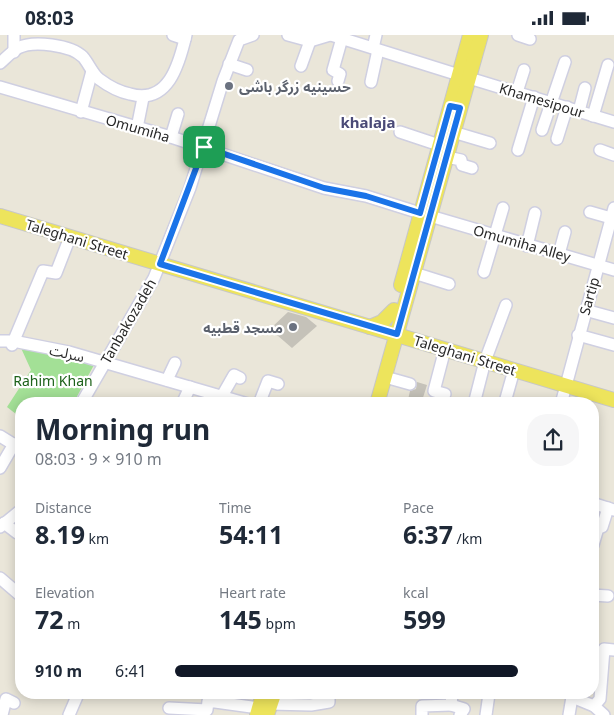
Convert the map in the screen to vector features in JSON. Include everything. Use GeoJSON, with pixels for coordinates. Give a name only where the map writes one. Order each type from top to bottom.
{"type":"FeatureCollection","features":[{"type":"Feature","properties":{"kind":"main road"},"geometry":{"type":"LineString","coordinates":[[464,77],[470,35]]}},
{"type":"Feature","properties":{"kind":"main road"},"geometry":{"type":"LineString","coordinates":[[379,397],[400,306],[455,107],[464,77],[481,35]]}},
{"type":"Feature","properties":{"kind":"main road"},"geometry":{"type":"LineString","coordinates":[[443,151],[454,132],[455,107]]}},
{"type":"Feature","properties":{"kind":"main road"},"geometry":{"type":"LineString","coordinates":[[370,327],[382,322],[400,306],[414,273],[425,215]]}},
{"type":"Feature","properties":{"kind":"main road","name":"Taleghani Street"},"geometry":{"type":"LineString","coordinates":[[0,216],[614,400]]}},
{"type":"Feature","properties":{"kind":"main road"},"geometry":{"type":"LineString","coordinates":[[400,306],[418,341]]}},
{"type":"Feature","properties":{"kind":"street"},"geometry":{"type":"LineString","coordinates":[[14,35],[14,52]]}},
{"type":"Feature","properties":{"kind":"street"},"geometry":{"type":"LineString","coordinates":[[0,63],[14,52],[36,43],[64,49],[82,56],[100,79],[122,93],[143,98],[158,94],[174,72],[186,37],[173,35]]}},
{"type":"Feature","properties":{"kind":"street","name":"Tanbakozadeh"},"geometry":{"type":"LineString","coordinates":[[85,397],[160,264],[204,147],[229,64],[239,40],[253,35]]}},
{"type":"Feature","properties":{"kind":"street"},"geometry":{"type":"LineString","coordinates":[[288,35],[310,41],[334,36],[333,70],[340,74],[338,81]]}},
{"type":"Feature","properties":{"kind":"street"},"geometry":{"type":"LineString","coordinates":[[301,66],[310,41],[321,35]]}},
{"type":"Feature","properties":{"kind":"street"},"geometry":{"type":"LineString","coordinates":[[371,82],[376,35]]}},
{"type":"Feature","properties":{"kind":"street"},"geometry":{"type":"LineString","coordinates":[[518,35],[530,39]]}},
{"type":"Feature","properties":{"kind":"street","name":"Khamesipour"},"geometry":{"type":"LineString","coordinates":[[334,36],[614,122]]}},
{"type":"Feature","properties":{"kind":"street"},"geometry":{"type":"LineString","coordinates":[[542,130],[565,62]]}},
{"type":"Feature","properties":{"kind":"street"},"geometry":{"type":"LineString","coordinates":[[229,64],[247,70]]}},
{"type":"Feature","properties":{"kind":"street"},"geometry":{"type":"LineString","coordinates":[[593,116],[608,65]]}},
{"type":"Feature","properties":{"kind":"street"},"geometry":{"type":"LineString","coordinates":[[517,92],[524,69]]}},
{"type":"Feature","properties":{"kind":"street"},"geometry":{"type":"LineString","coordinates":[[81,112],[92,71]]}},
{"type":"Feature","properties":{"kind":"street","name":"Omumiha"},"geometry":{"type":"LineString","coordinates":[[0,87],[204,147],[324,188],[366,196],[425,215]]}},
{"type":"Feature","properties":{"kind":"street"},"geometry":{"type":"LineString","coordinates":[[579,111],[585,88]]}},
{"type":"Feature","properties":{"kind":"street"},"geometry":{"type":"LineString","coordinates":[[518,150],[534,97]]}},
{"type":"Feature","properties":{"kind":"street"},"geometry":{"type":"LineString","coordinates":[[137,128],[143,98]]}},
{"type":"Feature","properties":{"kind":"street"},"geometry":{"type":"LineString","coordinates":[[558,139],[567,107]]}},
{"type":"Feature","properties":{"kind":"street"},"geometry":{"type":"LineString","coordinates":[[170,137],[178,114]]}},
{"type":"Feature","properties":{"kind":"street"},"geometry":{"type":"LineString","coordinates":[[400,132],[443,151],[461,160],[462,165],[472,168]]}},
{"type":"Feature","properties":{"kind":"street"},"geometry":{"type":"LineString","coordinates":[[454,132],[490,143]]}},
{"type":"Feature","properties":{"kind":"street"},"geometry":{"type":"LineString","coordinates":[[600,150],[614,155]]}},
{"type":"Feature","properties":{"kind":"street"},"geometry":{"type":"LineString","coordinates":[[484,272],[503,208]]}},
{"type":"Feature","properties":{"kind":"street"},"geometry":{"type":"LineString","coordinates":[[590,212],[613,213]]}},
{"type":"Feature","properties":{"kind":"street"},"geometry":{"type":"LineString","coordinates":[[527,246],[535,213]]}},
{"type":"Feature","properties":{"kind":"street","name":"Sartip"},"geometry":{"type":"LineString","coordinates":[[562,397],[613,213]]}},
{"type":"Feature","properties":{"kind":"street","name":"Omumiha Alley"},"geometry":{"type":"LineString","coordinates":[[425,215],[614,270]]}},
{"type":"Feature","properties":{"kind":"street"},"geometry":{"type":"LineString","coordinates":[[559,254],[565,232]]}},
{"type":"Feature","properties":{"kind":"street"},"geometry":{"type":"LineString","coordinates":[[6,343],[43,271],[56,273],[70,237]]}},
{"type":"Feature","properties":{"kind":"street"},"geometry":{"type":"LineString","coordinates":[[414,273],[449,283]]}},
{"type":"Feature","properties":{"kind":"street"},"geometry":{"type":"LineString","coordinates":[[476,397],[485,361],[506,305]]}},
{"type":"Feature","properties":{"kind":"street"},"geometry":{"type":"LineString","coordinates":[[585,310],[614,319]]}},
{"type":"Feature","properties":{"kind":"street"},"geometry":{"type":"LineString","coordinates":[[578,335],[614,345]]}},
{"type":"Feature","properties":{"kind":"street","name":"سرلت"},"geometry":{"type":"LineString","coordinates":[[6,343],[30,345],[105,362],[190,387],[215,397]]}},
{"type":"Feature","properties":{"kind":"street"},"geometry":{"type":"LineString","coordinates":[[442,396],[434,391],[445,349]]}},
{"type":"Feature","properties":{"kind":"street"},"geometry":{"type":"LineString","coordinates":[[167,380],[175,363]]}},
{"type":"Feature","properties":{"kind":"street"},"geometry":{"type":"LineString","coordinates":[[506,397],[514,370]]}},
{"type":"Feature","properties":{"kind":"street"},"geometry":{"type":"LineString","coordinates":[[218,397],[234,375],[240,378]]}},
{"type":"Feature","properties":{"kind":"street"},"geometry":{"type":"LineString","coordinates":[[385,377],[410,384]]}},
{"type":"Feature","properties":{"kind":"street"},"geometry":{"type":"LineString","coordinates":[[262,397],[268,381],[278,385]]}},
{"type":"Feature","properties":{"kind":"street"},"geometry":{"type":"LineString","coordinates":[[185,397],[190,387]]}},
{"type":"Feature","properties":{"kind":"street"},"geometry":{"type":"LineString","coordinates":[[0,437],[15,445]]}},
{"type":"Feature","properties":{"kind":"street"},"geometry":{"type":"LineString","coordinates":[[2,471],[15,452]]}},
{"type":"Feature","properties":{"kind":"street"},"geometry":{"type":"LineString","coordinates":[[599,505],[611,509],[602,527],[599,528]]}},
{"type":"Feature","properties":{"kind":"street"},"geometry":{"type":"LineString","coordinates":[[15,515],[2,525],[15,532]]}},
{"type":"Feature","properties":{"kind":"street"},"geometry":{"type":"LineString","coordinates":[[2,584],[15,592]]}},
{"type":"Feature","properties":{"kind":"street"},"geometry":{"type":"LineString","coordinates":[[599,595],[608,596]]}},
{"type":"Feature","properties":{"kind":"street"},"geometry":{"type":"LineString","coordinates":[[594,706],[600,699],[604,649],[614,650]]}},
{"type":"Feature","properties":{"kind":"street"},"geometry":{"type":"LineString","coordinates":[[2,715],[6,699],[14,703]]}},
{"type":"Feature","properties":{"kind":"street"},"geometry":{"type":"LineString","coordinates":[[69,715],[76,699]]}},
{"type":"Feature","properties":{"kind":"street"},"geometry":{"type":"LineString","coordinates":[[169,708],[207,710],[208,701],[265,705],[320,704],[329,702],[329,699]]}},
{"type":"Feature","properties":{"kind":"street"},"geometry":{"type":"LineString","coordinates":[[486,715],[488,699]]}},
{"type":"Feature","properties":{"kind":"street"},"geometry":{"type":"LineString","coordinates":[[569,715],[571,699]]}},
{"type":"Feature","properties":{"kind":"street"},"geometry":{"type":"LineString","coordinates":[[579,699],[594,706],[604,715]]}},
{"type":"Feature","properties":{"kind":"street"},"geometry":{"type":"LineString","coordinates":[[422,715],[422,706],[452,700],[464,709],[460,715]]}},
{"type":"Feature","properties":{"kind":"green space","name":"Rahim Khan"},"geometry":{"type":"Polygon","coordinates":[[[21,348],[95,363],[77,397],[15,397],[15,413],[7,407],[31,370],[21,348]]]}},
{"type":"Feature","properties":{"kind":"building","name":"مسجد قطبیه"},"geometry":{"type":"Polygon","coordinates":[[[288,312],[306,317],[317,326],[292,348],[270,329],[288,312]]]}},
{"type":"Feature","properties":{"kind":"building"},"geometry":{"type":"Polygon","coordinates":[[[417,382],[427,385],[423,397],[409,397],[410,391],[416,389],[417,382]]]}},
{"type":"Feature","properties":{"kind":"place","name":"حسینیه زرگر باشی"},"geometry":{"type":"Point","coordinates":[229,86]}},
{"type":"Feature","properties":{"kind":"place","name":"مسجد قطبیه"},"geometry":{"type":"Point","coordinates":[293,327]}},
{"type":"Feature","properties":{"kind":"district","name":"khalaja"},"geometry":{"type":"Point","coordinates":[368,122]}},
{"type":"Feature","properties":{"kind":"route"},"geometry":{"type":"LineString","coordinates":[[450,106],[460,108],[397,334],[160,264],[204,147],[324,188],[366,196],[420,213],[450,106]]}}]}
